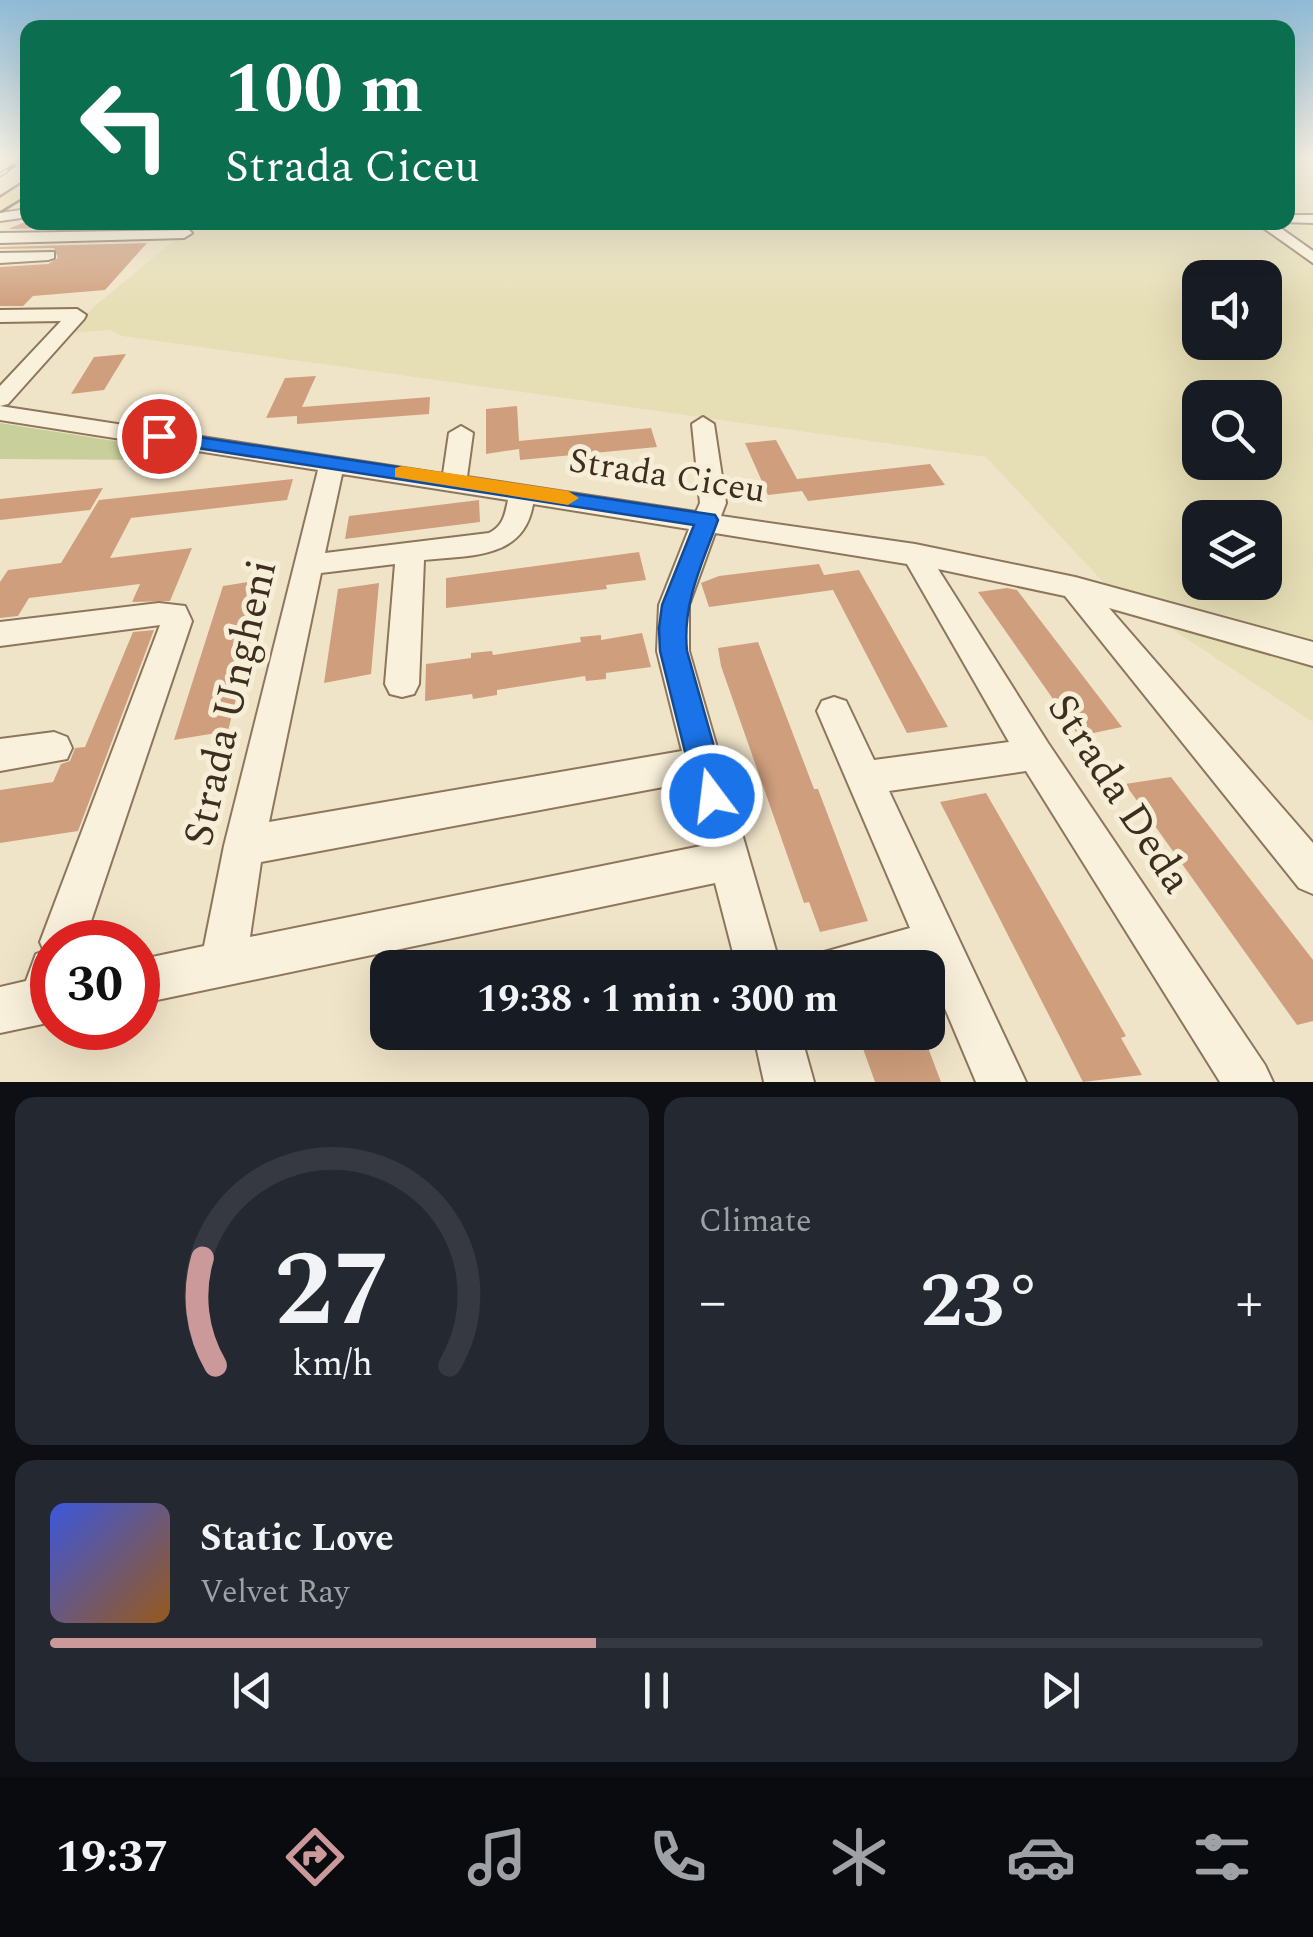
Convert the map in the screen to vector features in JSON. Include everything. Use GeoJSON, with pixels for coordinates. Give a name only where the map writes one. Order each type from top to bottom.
{"type":"FeatureCollection","features":[{"type":"Feature","properties":{"kind":"street"},"geometry":{"type":"LineString","coordinates":[[1273,230],[1313,258]]}},
{"type":"Feature","properties":{"kind":"street"},"geometry":{"type":"LineString","coordinates":[[0,238],[184,233]]}},
{"type":"Feature","properties":{"kind":"street"},"geometry":{"type":"LineString","coordinates":[[0,258],[98,253]]}},
{"type":"Feature","properties":{"kind":"street"},"geometry":{"type":"LineString","coordinates":[[0,316],[76,315],[0,398]]}},
{"type":"Feature","properties":{"kind":"street","name":"Strada Ciceu"},"geometry":{"type":"LineString","coordinates":[[0,413],[915,554],[1075,588],[1313,654]]}},
{"type":"Feature","properties":{"kind":"street"},"geometry":{"type":"LineString","coordinates":[[702,424],[713,503],[674,605],[672,628],[703,763],[755,950]]}},
{"type":"Feature","properties":{"kind":"street"},"geometry":{"type":"LineString","coordinates":[[454,480],[461,432]]}},
{"type":"Feature","properties":{"kind":"street","name":"Strada Ungheni"},"geometry":{"type":"LineString","coordinates":[[223,964],[244,846],[332,462]]}},
{"type":"Feature","properties":{"kind":"street"},"geometry":{"type":"LineString","coordinates":[[308,564],[410,554],[503,539],[518,520],[522,491]]}},
{"type":"Feature","properties":{"kind":"street"},"geometry":{"type":"LineString","coordinates":[[402,684],[410,554]]}},
{"type":"Feature","properties":{"kind":"street","name":"Strada Deda"},"geometry":{"type":"LineString","coordinates":[[915,554],[1035,754],[1248,1082]]}},
{"type":"Feature","properties":{"kind":"street"},"geometry":{"type":"LineString","coordinates":[[1075,588],[1313,874]]}},
{"type":"Feature","properties":{"kind":"street"},"geometry":{"type":"LineString","coordinates":[[0,634],[159,614],[174,614],[177,621],[70,920]]}},
{"type":"Feature","properties":{"kind":"street"},"geometry":{"type":"LineString","coordinates":[[834,711],[1001,1082]]}},
{"type":"Feature","properties":{"kind":"street"},"geometry":{"type":"LineString","coordinates":[[0,755],[54,748]]}},
{"type":"Feature","properties":{"kind":"street"},"geometry":{"type":"LineString","coordinates":[[863,778],[1035,754]]}},
{"type":"Feature","properties":{"kind":"street"},"geometry":{"type":"LineString","coordinates":[[244,846],[703,763]]}},
{"type":"Feature","properties":{"kind":"street"},"geometry":{"type":"LineString","coordinates":[[160,977],[730,860]]}},
{"type":"Feature","properties":{"kind":"street"},"geometry":{"type":"LineString","coordinates":[[911,950],[938,943]]}},
{"type":"Feature","properties":{"kind":"street"},"geometry":{"type":"LineString","coordinates":[[781,1050],[789,1082]]}},
{"type":"Feature","properties":{"kind":"shaded area"},"geometry":{"type":"Polygon","coordinates":[[[1295,208],[1313,208],[1313,722],[1108,587],[986,457],[122,336],[110,330],[71,333],[95,306],[187,230],[1295,230],[1295,208]]]}},
{"type":"Feature","properties":{"kind":"green space"},"geometry":{"type":"Polygon","coordinates":[[[0,423],[121,442],[158,460],[0,459],[0,423]]]}},
{"type":"Feature","properties":{"kind":"building"},"geometry":{"type":"Polygon","coordinates":[[[147,243],[105,290],[33,296],[23,306],[0,306],[0,267],[48,264],[58,258],[54,248],[0,247],[147,243]]]}},
{"type":"Feature","properties":{"kind":"building"},"geometry":{"type":"Polygon","coordinates":[[[126,354],[104,390],[71,394],[94,357],[126,354]]]}},
{"type":"Feature","properties":{"kind":"building"},"geometry":{"type":"Polygon","coordinates":[[[316,376],[302,407],[430,397],[429,414],[297,424],[297,416],[266,418],[285,378],[316,376]]]}},
{"type":"Feature","properties":{"kind":"building"},"geometry":{"type":"Polygon","coordinates":[[[517,406],[519,441],[651,428],[657,447],[520,460],[519,449],[486,454],[486,409],[517,406]]]}},
{"type":"Feature","properties":{"kind":"building"},"geometry":{"type":"Polygon","coordinates":[[[776,440],[797,479],[930,464],[945,485],[808,501],[802,491],[768,495],[745,443],[776,440]]]}},
{"type":"Feature","properties":{"kind":"building"},"geometry":{"type":"Polygon","coordinates":[[[293,479],[287,500],[131,518],[110,558],[192,548],[170,601],[132,602],[140,584],[29,598],[18,616],[0,618],[0,582],[8,570],[61,563],[99,500],[293,479]]]}},
{"type":"Feature","properties":{"kind":"building"},"geometry":{"type":"Polygon","coordinates":[[[103,488],[90,510],[0,520],[0,499],[103,488]]]}},
{"type":"Feature","properties":{"kind":"building"},"geometry":{"type":"Polygon","coordinates":[[[479,500],[480,522],[345,539],[349,516],[479,500]]]}},
{"type":"Feature","properties":{"kind":"building"},"geometry":{"type":"Polygon","coordinates":[[[639,552],[646,580],[606,585],[607,589],[446,608],[446,578],[639,552]]]}},
{"type":"Feature","properties":{"kind":"building"},"geometry":{"type":"Polygon","coordinates":[[[819,564],[824,575],[859,570],[948,727],[907,733],[833,590],[709,607],[701,583],[719,576],[819,564]]]}},
{"type":"Feature","properties":{"kind":"building"},"geometry":{"type":"Polygon","coordinates":[[[266,579],[228,731],[174,740],[223,586],[266,579]]]}},
{"type":"Feature","properties":{"kind":"building"},"geometry":{"type":"Polygon","coordinates":[[[379,583],[371,674],[324,683],[338,589],[379,583]]]}},
{"type":"Feature","properties":{"kind":"building"},"geometry":{"type":"Polygon","coordinates":[[[1017,590],[1122,727],[1079,736],[978,592],[1017,590]]]}},
{"type":"Feature","properties":{"kind":"building"},"geometry":{"type":"Polygon","coordinates":[[[154,630],[78,831],[0,843],[0,790],[53,782],[61,764],[70,761],[75,748],[85,747],[133,632],[154,630]]]}},
{"type":"Feature","properties":{"kind":"building"},"geometry":{"type":"Polygon","coordinates":[[[642,633],[651,667],[606,673],[606,679],[586,681],[585,676],[497,690],[497,695],[473,699],[472,694],[425,701],[426,664],[471,658],[471,653],[492,651],[493,655],[581,642],[580,637],[601,635],[601,640],[642,633]]]}},
{"type":"Feature","properties":{"kind":"building"},"geometry":{"type":"Polygon","coordinates":[[[758,642],[868,921],[820,932],[809,902],[804,903],[721,666],[718,648],[758,642]]]}},
{"type":"Feature","properties":{"kind":"building"},"geometry":{"type":"Polygon","coordinates":[[[1171,777],[1313,960],[1313,1021],[1297,1025],[1125,784],[1171,777]]]}},
{"type":"Feature","properties":{"kind":"building"},"geometry":{"type":"Polygon","coordinates":[[[986,793],[1126,1036],[1121,1038],[1142,1075],[1083,1082],[940,802],[986,793]]]}},
{"type":"Feature","properties":{"kind":"building"},"geometry":{"type":"Polygon","coordinates":[[[863,1050],[929,1050],[941,1082],[875,1082],[863,1050]]]}},
{"type":"Feature","properties":{"kind":"slow traffic"},"geometry":{"type":"LineString","coordinates":[[402,473],[568,498]]}},
{"type":"Feature","properties":{"kind":"route"},"geometry":{"type":"LineString","coordinates":[[159,436],[707,520],[674,605],[672,628],[674,651],[712,796]]}}]}
